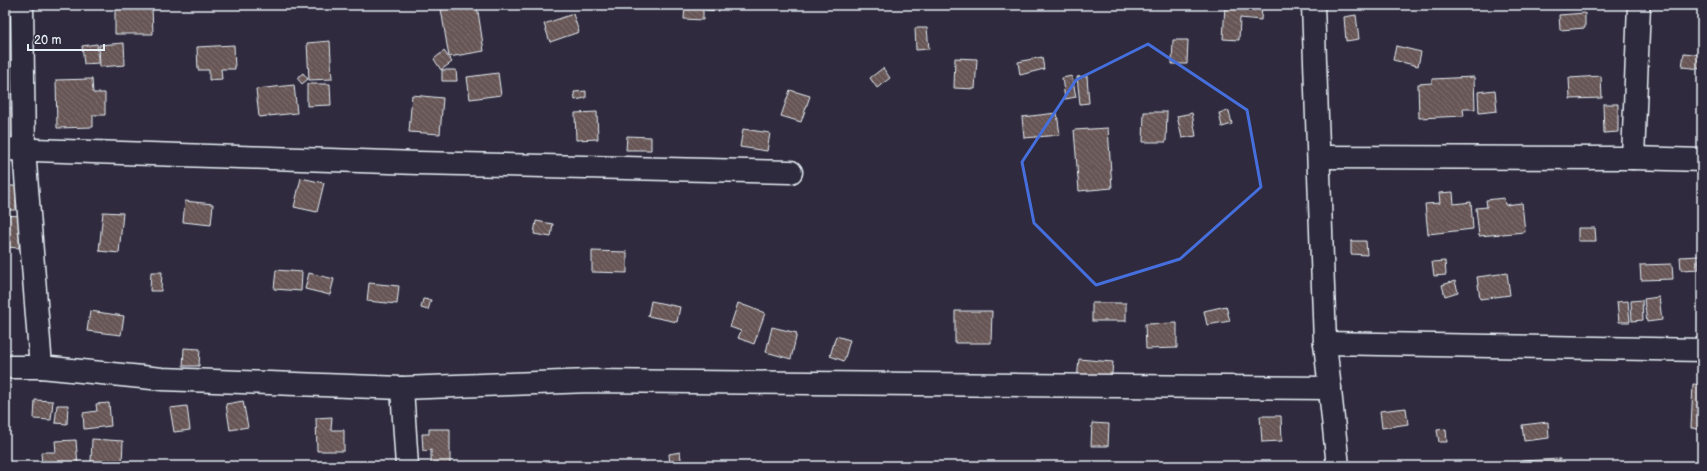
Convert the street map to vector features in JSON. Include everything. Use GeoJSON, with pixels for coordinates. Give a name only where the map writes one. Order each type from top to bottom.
{"type":"FeatureCollection","features":[{"type":"Feature","properties":{"kind":"street"},"geometry":{"type":"LineString","coordinates":[[22,5],[15,149],[41,367]]}},
{"type":"Feature","properties":{"kind":"street"},"geometry":{"type":"LineString","coordinates":[[1313,5],[1325,343],[1338,466]]}},
{"type":"Feature","properties":{"kind":"street"},"geometry":{"type":"LineString","coordinates":[[1633,158],[1639,5]]}},
{"type":"Feature","properties":{"kind":"street"},"geometry":{"type":"LineString","coordinates":[[15,149],[418,163],[791,172]]}},
{"type":"Feature","properties":{"kind":"street"},"geometry":{"type":"LineString","coordinates":[[1319,157],[1633,158],[1702,160]]}},
{"type":"Feature","properties":{"kind":"street"},"geometry":{"type":"LineString","coordinates":[[1325,343],[1702,350]]}},
{"type":"Feature","properties":{"kind":"street"},"geometry":{"type":"LineString","coordinates":[[5,367],[41,367],[162,379],[402,388],[590,381],[1330,388]]}},
{"type":"Feature","properties":{"kind":"street"},"geometry":{"type":"LineString","coordinates":[[402,388],[407,466]]}},
{"type":"Feature","properties":{"kind":"highlighted area"},"geometry":{"type":"Polygon","coordinates":[[[1148,44],[1247,110],[1261,187],[1180,259],[1096,285],[1034,223],[1022,162],[1076,80],[1148,44]]]}},
{"type":"Feature","properties":{"kind":"building"},"geometry":{"type":"Polygon","coordinates":[[[464,5],[477,5],[484,51],[449,57],[441,9],[464,5]]]}},
{"type":"Feature","properties":{"kind":"building"},"geometry":{"type":"Polygon","coordinates":[[[685,5],[703,5],[703,20],[684,19],[685,5]]]}},
{"type":"Feature","properties":{"kind":"building"},"geometry":{"type":"Polygon","coordinates":[[[705,5],[719,5],[719,11],[705,10],[705,5]]]}},
{"type":"Feature","properties":{"kind":"building"},"geometry":{"type":"Polygon","coordinates":[[[1225,5],[1262,6],[1261,20],[1240,18],[1239,40],[1223,39],[1225,5]]]}},
{"type":"Feature","properties":{"kind":"building"},"geometry":{"type":"Polygon","coordinates":[[[152,7],[153,34],[115,34],[115,8],[152,7]]]}},
{"type":"Feature","properties":{"kind":"building"},"geometry":{"type":"Polygon","coordinates":[[[1585,13],[1585,28],[1560,30],[1559,15],[1585,13]]]}},
{"type":"Feature","properties":{"kind":"building"},"geometry":{"type":"Polygon","coordinates":[[[573,14],[579,32],[550,42],[544,24],[573,14]]]}},
{"type":"Feature","properties":{"kind":"building"},"geometry":{"type":"Polygon","coordinates":[[[1356,15],[1359,39],[1346,41],[1344,17],[1356,15]]]}},
{"type":"Feature","properties":{"kind":"building"},"geometry":{"type":"Polygon","coordinates":[[[915,28],[927,28],[929,49],[916,50],[915,28]]]}},
{"type":"Feature","properties":{"kind":"building"},"geometry":{"type":"Polygon","coordinates":[[[1173,40],[1188,40],[1187,64],[1172,64],[1173,40]]]}},
{"type":"Feature","properties":{"kind":"building"},"geometry":{"type":"Polygon","coordinates":[[[330,41],[332,79],[309,80],[307,43],[330,41]]]}},
{"type":"Feature","properties":{"kind":"building"},"geometry":{"type":"Polygon","coordinates":[[[124,43],[125,65],[100,67],[99,45],[124,43]]]}},
{"type":"Feature","properties":{"kind":"building"},"geometry":{"type":"Polygon","coordinates":[[[97,44],[99,63],[84,64],[82,46],[97,44]]]}},
{"type":"Feature","properties":{"kind":"building"},"geometry":{"type":"Polygon","coordinates":[[[234,45],[235,69],[221,69],[222,79],[209,80],[209,70],[198,70],[197,47],[234,45]]]}},
{"type":"Feature","properties":{"kind":"building"},"geometry":{"type":"Polygon","coordinates":[[[1396,46],[1421,52],[1418,66],[1393,60],[1396,46]]]}},
{"type":"Feature","properties":{"kind":"building"},"geometry":{"type":"Polygon","coordinates":[[[444,51],[452,62],[441,70],[434,59],[444,51]]]}},
{"type":"Feature","properties":{"kind":"building"},"geometry":{"type":"Polygon","coordinates":[[[1684,53],[1702,55],[1702,69],[1682,67],[1684,53]]]}},
{"type":"Feature","properties":{"kind":"building"},"geometry":{"type":"Polygon","coordinates":[[[1042,57],[1044,69],[1020,75],[1018,62],[1042,57]]]}},
{"type":"Feature","properties":{"kind":"building"},"geometry":{"type":"Polygon","coordinates":[[[955,58],[977,59],[975,89],[954,88],[955,58]]]}},
{"type":"Feature","properties":{"kind":"building"},"geometry":{"type":"Polygon","coordinates":[[[883,68],[890,78],[877,88],[870,78],[883,68]]]}},
{"type":"Feature","properties":{"kind":"building"},"geometry":{"type":"Polygon","coordinates":[[[442,70],[456,70],[457,81],[442,81],[442,70]]]}},
{"type":"Feature","properties":{"kind":"building"},"geometry":{"type":"Polygon","coordinates":[[[303,73],[308,79],[302,84],[297,78],[303,73]]]}},
{"type":"Feature","properties":{"kind":"building"},"geometry":{"type":"Polygon","coordinates":[[[498,73],[501,95],[470,99],[467,77],[498,73]]]}},
{"type":"Feature","properties":{"kind":"building"},"geometry":{"type":"Polygon","coordinates":[[[1072,76],[1076,97],[1065,99],[1062,78],[1072,76]]]}},
{"type":"Feature","properties":{"kind":"building"},"geometry":{"type":"Polygon","coordinates":[[[1087,76],[1089,103],[1080,104],[1077,77],[1087,76]]]}},
{"type":"Feature","properties":{"kind":"building"},"geometry":{"type":"Polygon","coordinates":[[[1601,76],[1602,98],[1570,99],[1569,78],[1601,76]]]}},
{"type":"Feature","properties":{"kind":"building"},"geometry":{"type":"Polygon","coordinates":[[[1474,77],[1475,109],[1463,109],[1464,116],[1419,118],[1418,84],[1432,83],[1432,79],[1474,77]]]}},
{"type":"Feature","properties":{"kind":"building"},"geometry":{"type":"Polygon","coordinates":[[[92,79],[93,93],[105,93],[105,115],[93,115],[93,127],[57,128],[56,80],[92,79]]]}},
{"type":"Feature","properties":{"kind":"building"},"geometry":{"type":"Polygon","coordinates":[[[307,84],[330,84],[331,105],[307,106],[307,84]]]}},
{"type":"Feature","properties":{"kind":"building"},"geometry":{"type":"Polygon","coordinates":[[[294,85],[297,113],[259,117],[256,89],[294,85]]]}},
{"type":"Feature","properties":{"kind":"building"},"geometry":{"type":"Polygon","coordinates":[[[790,90],[810,96],[801,122],[781,116],[790,90]]]}},
{"type":"Feature","properties":{"kind":"building"},"geometry":{"type":"Polygon","coordinates":[[[1495,90],[1497,111],[1479,113],[1478,92],[1495,90]]]}},
{"type":"Feature","properties":{"kind":"building"},"geometry":{"type":"Polygon","coordinates":[[[586,91],[586,98],[575,100],[574,92],[586,91]]]}},
{"type":"Feature","properties":{"kind":"building"},"geometry":{"type":"Polygon","coordinates":[[[412,95],[443,98],[440,134],[409,132],[412,95]]]}},
{"type":"Feature","properties":{"kind":"building"},"geometry":{"type":"Polygon","coordinates":[[[1603,104],[1618,104],[1618,132],[1604,133],[1603,104]]]}},
{"type":"Feature","properties":{"kind":"building"},"geometry":{"type":"Polygon","coordinates":[[[5,108],[17,108],[15,135],[5,135],[5,108]]]}},
{"type":"Feature","properties":{"kind":"building"},"geometry":{"type":"Polygon","coordinates":[[[1229,111],[1232,124],[1222,127],[1219,113],[1229,111]]]}},
{"type":"Feature","properties":{"kind":"building"},"geometry":{"type":"Polygon","coordinates":[[[597,112],[598,139],[576,140],[575,113],[597,112]]]}},
{"type":"Feature","properties":{"kind":"building"},"geometry":{"type":"Polygon","coordinates":[[[1144,112],[1167,112],[1166,142],[1143,142],[1144,112]]]}},
{"type":"Feature","properties":{"kind":"building"},"geometry":{"type":"Polygon","coordinates":[[[1057,113],[1060,135],[1024,138],[1022,117],[1057,113]]]}},
{"type":"Feature","properties":{"kind":"building"},"geometry":{"type":"Polygon","coordinates":[[[1192,113],[1196,136],[1182,138],[1177,116],[1192,113]]]}},
{"type":"Feature","properties":{"kind":"building"},"geometry":{"type":"Polygon","coordinates":[[[1108,128],[1112,188],[1079,191],[1074,130],[1108,128]]]}},
{"type":"Feature","properties":{"kind":"building"},"geometry":{"type":"Polygon","coordinates":[[[743,129],[770,133],[767,151],[740,147],[743,129]]]}},
{"type":"Feature","properties":{"kind":"building"},"geometry":{"type":"Polygon","coordinates":[[[627,136],[651,137],[651,150],[626,150],[627,136]]]}},
{"type":"Feature","properties":{"kind":"building"},"geometry":{"type":"Polygon","coordinates":[[[301,178],[324,183],[317,212],[294,207],[301,178]]]}},
{"type":"Feature","properties":{"kind":"building"},"geometry":{"type":"Polygon","coordinates":[[[5,186],[16,186],[16,210],[5,210],[5,186]]]}},
{"type":"Feature","properties":{"kind":"building"},"geometry":{"type":"Polygon","coordinates":[[[1453,192],[1454,204],[1471,202],[1473,229],[1428,234],[1425,204],[1440,203],[1439,193],[1453,192]]]}},
{"type":"Feature","properties":{"kind":"building"},"geometry":{"type":"Polygon","coordinates":[[[1504,198],[1505,205],[1522,203],[1525,232],[1479,236],[1476,208],[1487,207],[1486,200],[1504,198]]]}},
{"type":"Feature","properties":{"kind":"building"},"geometry":{"type":"Polygon","coordinates":[[[185,201],[213,204],[211,225],[183,222],[185,201]]]}},
{"type":"Feature","properties":{"kind":"building"},"geometry":{"type":"Polygon","coordinates":[[[103,212],[123,213],[119,253],[99,251],[103,212]]]}},
{"type":"Feature","properties":{"kind":"building"},"geometry":{"type":"Polygon","coordinates":[[[5,215],[20,216],[19,248],[5,247],[5,215]]]}},
{"type":"Feature","properties":{"kind":"building"},"geometry":{"type":"Polygon","coordinates":[[[536,221],[553,224],[551,237],[534,234],[536,221]]]}},
{"type":"Feature","properties":{"kind":"building"},"geometry":{"type":"Polygon","coordinates":[[[1700,224],[1702,224],[1702,236],[1700,236],[1700,224]]]}},
{"type":"Feature","properties":{"kind":"building"},"geometry":{"type":"Polygon","coordinates":[[[1578,228],[1595,228],[1596,241],[1578,241],[1578,228]]]}},
{"type":"Feature","properties":{"kind":"building"},"geometry":{"type":"Polygon","coordinates":[[[1351,241],[1366,241],[1367,255],[1351,254],[1351,241]]]}},
{"type":"Feature","properties":{"kind":"building"},"geometry":{"type":"Polygon","coordinates":[[[592,251],[627,252],[627,273],[592,272],[592,251]]]}},
{"type":"Feature","properties":{"kind":"building"},"geometry":{"type":"Polygon","coordinates":[[[1698,256],[1699,269],[1681,270],[1680,257],[1698,256]]]}},
{"type":"Feature","properties":{"kind":"building"},"geometry":{"type":"Polygon","coordinates":[[[1445,261],[1446,275],[1434,276],[1432,262],[1445,261]]]}},
{"type":"Feature","properties":{"kind":"building"},"geometry":{"type":"Polygon","coordinates":[[[1672,264],[1673,279],[1641,280],[1640,265],[1672,264]]]}},
{"type":"Feature","properties":{"kind":"building"},"geometry":{"type":"Polygon","coordinates":[[[276,270],[302,272],[301,291],[274,289],[276,270]]]}},
{"type":"Feature","properties":{"kind":"building"},"geometry":{"type":"Polygon","coordinates":[[[151,272],[162,272],[161,291],[150,291],[151,272]]]}},
{"type":"Feature","properties":{"kind":"building"},"geometry":{"type":"Polygon","coordinates":[[[309,273],[334,279],[330,295],[305,289],[309,273]]]}},
{"type":"Feature","properties":{"kind":"building"},"geometry":{"type":"Polygon","coordinates":[[[1507,273],[1510,295],[1480,299],[1477,277],[1507,273]]]}},
{"type":"Feature","properties":{"kind":"building"},"geometry":{"type":"Polygon","coordinates":[[[1455,281],[1458,292],[1445,296],[1442,285],[1455,281]]]}},
{"type":"Feature","properties":{"kind":"building"},"geometry":{"type":"Polygon","coordinates":[[[369,283],[399,286],[397,304],[367,301],[369,283]]]}},
{"type":"Feature","properties":{"kind":"building"},"geometry":{"type":"Polygon","coordinates":[[[1659,297],[1662,320],[1647,322],[1644,299],[1659,297]]]}},
{"type":"Feature","properties":{"kind":"building"},"geometry":{"type":"Polygon","coordinates":[[[423,299],[431,300],[428,310],[421,308],[423,299]]]}},
{"type":"Feature","properties":{"kind":"building"},"geometry":{"type":"Polygon","coordinates":[[[1642,300],[1643,320],[1632,321],[1631,301],[1642,300]]]}},
{"type":"Feature","properties":{"kind":"building"},"geometry":{"type":"Polygon","coordinates":[[[651,301],[680,307],[677,322],[648,316],[651,301]]]}},
{"type":"Feature","properties":{"kind":"building"},"geometry":{"type":"Polygon","coordinates":[[[1628,301],[1630,322],[1619,322],[1617,302],[1628,301]]]}},
{"type":"Feature","properties":{"kind":"building"},"geometry":{"type":"Polygon","coordinates":[[[738,303],[765,313],[754,344],[738,338],[741,331],[730,327],[738,303]]]}},
{"type":"Feature","properties":{"kind":"building"},"geometry":{"type":"Polygon","coordinates":[[[1092,303],[1126,303],[1126,321],[1092,321],[1092,303]]]}},
{"type":"Feature","properties":{"kind":"building"},"geometry":{"type":"Polygon","coordinates":[[[1226,306],[1230,321],[1207,325],[1204,311],[1226,306]]]}},
{"type":"Feature","properties":{"kind":"building"},"geometry":{"type":"Polygon","coordinates":[[[90,311],[124,316],[121,335],[87,331],[90,311]]]}},
{"type":"Feature","properties":{"kind":"building"},"geometry":{"type":"Polygon","coordinates":[[[955,311],[992,311],[991,343],[955,343],[955,311]]]}},
{"type":"Feature","properties":{"kind":"building"},"geometry":{"type":"Polygon","coordinates":[[[1177,323],[1177,348],[1146,349],[1145,324],[1177,323]]]}},
{"type":"Feature","properties":{"kind":"building"},"geometry":{"type":"Polygon","coordinates":[[[772,327],[797,333],[791,359],[766,352],[772,327]]]}},
{"type":"Feature","properties":{"kind":"building"},"geometry":{"type":"Polygon","coordinates":[[[836,336],[850,340],[844,361],[830,356],[836,336]]]}},
{"type":"Feature","properties":{"kind":"building"},"geometry":{"type":"Polygon","coordinates":[[[184,348],[200,349],[199,366],[183,366],[184,348]]]}},
{"type":"Feature","properties":{"kind":"building"},"geometry":{"type":"Polygon","coordinates":[[[1079,359],[1113,362],[1111,383],[1077,380],[1079,359]]]}},
{"type":"Feature","properties":{"kind":"building"},"geometry":{"type":"Polygon","coordinates":[[[1693,384],[1702,385],[1702,429],[1691,428],[1693,384]]]}},
{"type":"Feature","properties":{"kind":"building"},"geometry":{"type":"Polygon","coordinates":[[[35,400],[53,401],[51,420],[34,419],[35,400]]]}},
{"type":"Feature","properties":{"kind":"building"},"geometry":{"type":"Polygon","coordinates":[[[243,401],[248,427],[230,430],[226,404],[243,401]]]}},
{"type":"Feature","properties":{"kind":"building"},"geometry":{"type":"Polygon","coordinates":[[[109,403],[111,426],[84,429],[83,413],[97,411],[96,404],[109,403]]]}},
{"type":"Feature","properties":{"kind":"building"},"geometry":{"type":"Polygon","coordinates":[[[57,405],[68,405],[67,424],[55,423],[57,405]]]}},
{"type":"Feature","properties":{"kind":"building"},"geometry":{"type":"Polygon","coordinates":[[[187,406],[190,430],[174,432],[170,408],[187,406]]]}},
{"type":"Feature","properties":{"kind":"building"},"geometry":{"type":"Polygon","coordinates":[[[1406,408],[1408,424],[1382,428],[1380,411],[1406,408]]]}},
{"type":"Feature","properties":{"kind":"building"},"geometry":{"type":"Polygon","coordinates":[[[1260,416],[1281,416],[1282,441],[1262,442],[1260,416]]]}},
{"type":"Feature","properties":{"kind":"building"},"geometry":{"type":"Polygon","coordinates":[[[332,417],[331,430],[344,430],[344,451],[317,451],[316,418],[332,417]]]}},
{"type":"Feature","properties":{"kind":"building"},"geometry":{"type":"Polygon","coordinates":[[[1548,422],[1549,438],[1524,441],[1522,425],[1548,422]]]}},
{"type":"Feature","properties":{"kind":"building"},"geometry":{"type":"Polygon","coordinates":[[[1092,423],[1109,424],[1108,446],[1091,446],[1092,423]]]}},
{"type":"Feature","properties":{"kind":"building"},"geometry":{"type":"Polygon","coordinates":[[[429,429],[450,429],[450,466],[431,466],[431,450],[423,451],[422,434],[429,434],[429,429]]]}},
{"type":"Feature","properties":{"kind":"building"},"geometry":{"type":"Polygon","coordinates":[[[1446,429],[1447,442],[1439,442],[1437,430],[1446,429]]]}},
{"type":"Feature","properties":{"kind":"building"},"geometry":{"type":"Polygon","coordinates":[[[92,439],[123,441],[122,464],[91,462],[92,439]]]}},
{"type":"Feature","properties":{"kind":"building"},"geometry":{"type":"Polygon","coordinates":[[[76,440],[78,466],[42,466],[41,452],[56,452],[55,441],[76,440]]]}},
{"type":"Feature","properties":{"kind":"building"},"geometry":{"type":"Polygon","coordinates":[[[680,452],[682,466],[670,466],[669,454],[680,452]]]}},
{"type":"Feature","properties":{"kind":"building"},"geometry":{"type":"Polygon","coordinates":[[[1560,459],[1560,466],[1522,466],[1522,461],[1560,459]]]}},
{"type":"Feature","properties":{"kind":"building"},"geometry":{"type":"Polygon","coordinates":[[[772,464],[806,464],[806,466],[772,466],[772,464]]]}}]}
